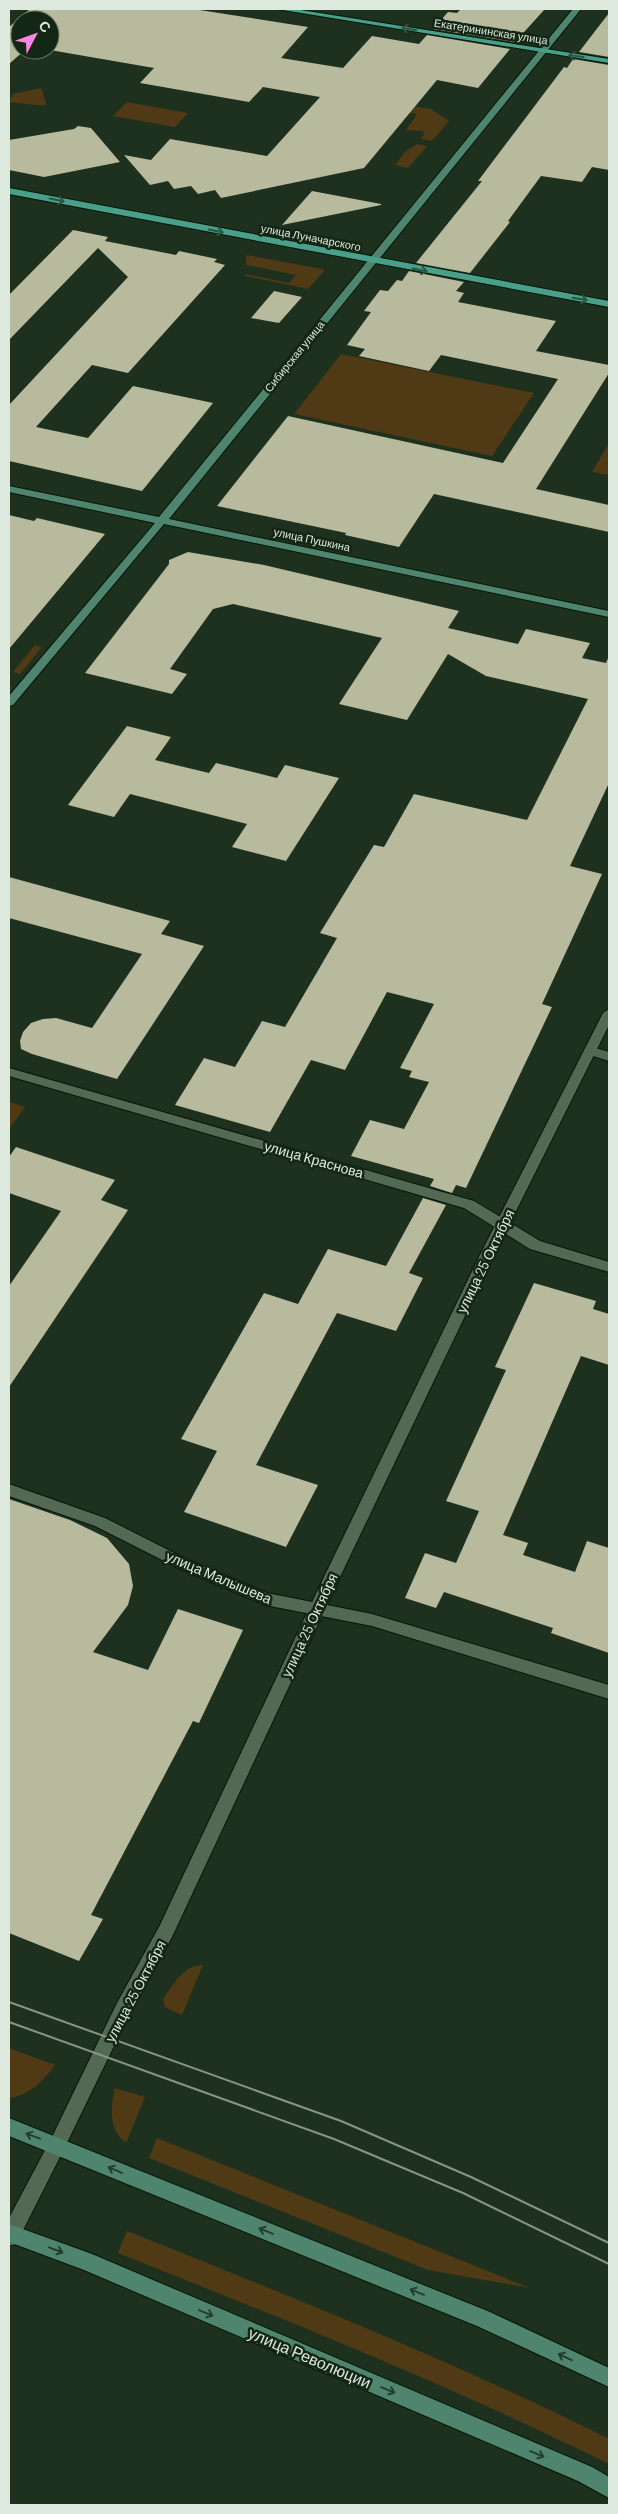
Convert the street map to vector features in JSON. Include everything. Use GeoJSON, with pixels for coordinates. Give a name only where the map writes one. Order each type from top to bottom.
{"type":"FeatureCollection","features":[{"type":"Feature","properties":{"kind":"main road","name":"Екатерининская улица"},"geometry":{"type":"LineString","coordinates":[[281,9],[609,61]]}},
{"type":"Feature","properties":{"kind":"main road","name":"Сибирская улица"},"geometry":{"type":"LineString","coordinates":[[9,703],[69,633],[577,9]]}},
{"type":"Feature","properties":{"kind":"main road","name":"улица Луначарского"},"geometry":{"type":"LineString","coordinates":[[9,191],[609,304]]}},
{"type":"Feature","properties":{"kind":"main road","name":"улица Пушкина"},"geometry":{"type":"LineString","coordinates":[[9,489],[609,614]]}},
{"type":"Feature","properties":{"kind":"main road"},"geometry":{"type":"LineString","coordinates":[[9,2127],[483,2319],[609,2378]]}},
{"type":"Feature","properties":{"kind":"main road","name":"улица Революции"},"geometry":{"type":"LineString","coordinates":[[9,2234],[85,2261],[585,2474],[609,2488]]}},
{"type":"Feature","properties":{"kind":"street","name":"улица 25 Октября"},"geometry":{"type":"LineString","coordinates":[[9,2234],[57,2145],[123,2009],[166,1931],[317,1609],[502,1225],[592,1052],[609,1013]]}},
{"type":"Feature","properties":{"kind":"street"},"geometry":{"type":"LineString","coordinates":[[592,1052],[609,1057]]}},
{"type":"Feature","properties":{"kind":"street","name":"улица Краснова"},"geometry":{"type":"LineString","coordinates":[[9,1072],[469,1204],[535,1244],[609,1267]]}},
{"type":"Feature","properties":{"kind":"street","name":"улица Малышева"},"geometry":{"type":"LineString","coordinates":[[9,1490],[100,1522],[183,1564],[265,1599],[372,1620],[609,1692]]}},
{"type":"Feature","properties":{"kind":"shaded area"},"geometry":{"type":"Polygon","coordinates":[[[41,88],[46,103],[44,106],[9,102],[13,94],[41,88]]]}},
{"type":"Feature","properties":{"kind":"shaded area"},"geometry":{"type":"Polygon","coordinates":[[[127,102],[188,113],[175,127],[113,116],[127,102]]]}},
{"type":"Feature","properties":{"kind":"shaded area"},"geometry":{"type":"Polygon","coordinates":[[[397,104],[431,109],[449,121],[432,141],[421,139],[424,134],[423,131],[406,130],[417,114],[393,110],[397,104]]]}},
{"type":"Feature","properties":{"kind":"shaded area"},"geometry":{"type":"Polygon","coordinates":[[[417,144],[427,146],[408,168],[395,165],[406,151],[417,144]]]}},
{"type":"Feature","properties":{"kind":"shaded area"},"geometry":{"type":"Polygon","coordinates":[[[246,255],[323,269],[324,271],[308,289],[245,276],[245,274],[289,283],[296,275],[246,265],[246,255]]]}},
{"type":"Feature","properties":{"kind":"shaded area"},"geometry":{"type":"Polygon","coordinates":[[[341,354],[534,393],[492,456],[294,414],[341,354]]]}},
{"type":"Feature","properties":{"kind":"shaded area"},"geometry":{"type":"Polygon","coordinates":[[[609,443],[609,475],[592,472],[609,443]]]}},
{"type":"Feature","properties":{"kind":"shaded area"},"geometry":{"type":"Polygon","coordinates":[[[35,645],[42,647],[20,674],[13,672],[35,645]]]}},
{"type":"Feature","properties":{"kind":"shaded area"},"geometry":{"type":"Polygon","coordinates":[[[9,1102],[25,1107],[9,1129],[9,1102]]]}},
{"type":"Feature","properties":{"kind":"shaded area"},"geometry":{"type":"Polygon","coordinates":[[[203,1965],[182,2015],[165,2007],[163,1999],[175,1981],[190,1968],[203,1965]]]}},
{"type":"Feature","properties":{"kind":"shaded area"},"geometry":{"type":"Polygon","coordinates":[[[9,2048],[55,2065],[30,2090],[9,2098],[9,2048]]]}},
{"type":"Feature","properties":{"kind":"shaded area"},"geometry":{"type":"Polygon","coordinates":[[[115,2088],[145,2097],[126,2143],[116,2132],[112,2118],[115,2088]]]}},
{"type":"Feature","properties":{"kind":"shaded area"},"geometry":{"type":"Polygon","coordinates":[[[157,2138],[530,2288],[428,2270],[149,2158],[157,2138]]]}},
{"type":"Feature","properties":{"kind":"shaded area"},"geometry":{"type":"Polygon","coordinates":[[[127,2231],[371,2330],[550,2410],[609,2439],[609,2464],[427,2380],[118,2253],[127,2231]]]}},
{"type":"Feature","properties":{"kind":"building"},"geometry":{"type":"Polygon","coordinates":[[[193,9],[308,27],[281,58],[343,68],[372,36],[419,44],[427,35],[510,49],[478,88],[437,80],[364,168],[221,198],[215,190],[198,194],[191,186],[174,189],[168,181],[150,185],[124,155],[151,160],[170,139],[267,156],[320,97],[263,87],[249,102],[140,83],[154,68],[60,52],[60,10],[29,10],[193,9]]]}},
{"type":"Feature","properties":{"kind":"building"},"geometry":{"type":"Polygon","coordinates":[[[461,9],[545,9],[515,42],[433,29],[448,12],[457,13],[461,9]]]}},
{"type":"Feature","properties":{"kind":"building"},"geometry":{"type":"Polygon","coordinates":[[[609,13],[609,57],[579,52],[609,13]]]}},
{"type":"Feature","properties":{"kind":"building"},"geometry":{"type":"Polygon","coordinates":[[[9,27],[10,60],[14,60],[9,64],[9,27]]]}},
{"type":"Feature","properties":{"kind":"building"},"geometry":{"type":"Polygon","coordinates":[[[573,59],[609,65],[609,170],[592,167],[582,182],[541,176],[508,221],[510,222],[470,273],[416,263],[482,181],[478,181],[564,67],[567,68],[573,59]]]}},
{"type":"Feature","properties":{"kind":"building"},"geometry":{"type":"Polygon","coordinates":[[[78,126],[91,128],[120,162],[44,177],[9,170],[9,140],[74,129],[78,126]]]}},
{"type":"Feature","properties":{"kind":"building"},"geometry":{"type":"Polygon","coordinates":[[[312,191],[381,204],[381,205],[282,225],[312,191]]]}},
{"type":"Feature","properties":{"kind":"building"},"geometry":{"type":"Polygon","coordinates":[[[73,230],[108,237],[105,241],[176,255],[179,251],[217,259],[214,262],[225,265],[128,373],[92,365],[36,427],[88,438],[133,386],[213,403],[142,491],[9,461],[9,405],[128,277],[98,248],[9,340],[9,295],[73,230]]]}},
{"type":"Feature","properties":{"kind":"building"},"geometry":{"type":"Polygon","coordinates":[[[409,271],[464,282],[456,291],[464,293],[458,302],[556,321],[536,351],[609,365],[609,373],[536,489],[609,505],[609,532],[434,494],[399,547],[345,535],[346,533],[217,506],[288,416],[503,463],[558,379],[441,355],[429,371],[359,356],[365,349],[347,345],[371,312],[364,311],[380,290],[388,291],[397,280],[402,281],[409,271]]]}},
{"type":"Feature","properties":{"kind":"building"},"geometry":{"type":"Polygon","coordinates":[[[274,291],[302,297],[279,323],[251,318],[274,291]]]}},
{"type":"Feature","properties":{"kind":"building"},"geometry":{"type":"Polygon","coordinates":[[[9,515],[34,521],[37,518],[105,534],[9,649],[9,515]]]}},
{"type":"Feature","properties":{"kind":"building"},"geometry":{"type":"Polygon","coordinates":[[[188,552],[264,565],[459,611],[448,628],[518,644],[526,629],[590,643],[582,658],[606,663],[609,656],[609,783],[570,866],[602,874],[542,1004],[552,1007],[466,1188],[456,1185],[452,1193],[430,1186],[434,1179],[351,1156],[370,1120],[404,1129],[429,1082],[409,1077],[412,1071],[400,1068],[434,1004],[387,992],[345,1070],[311,1060],[270,1132],[175,1105],[204,1058],[235,1067],[262,1021],[285,1027],[337,938],[320,933],[374,845],[384,847],[414,794],[527,820],[588,699],[486,676],[448,654],[407,720],[339,704],[382,638],[233,604],[213,609],[170,669],[187,674],[172,694],[85,673],[169,564],[169,560],[188,552]]]}},
{"type":"Feature","properties":{"kind":"building"},"geometry":{"type":"Polygon","coordinates":[[[127,726],[171,737],[155,760],[209,773],[216,763],[277,778],[285,765],[339,778],[286,861],[232,847],[247,824],[130,794],[114,817],[68,805],[127,726]]]}},
{"type":"Feature","properties":{"kind":"building"},"geometry":{"type":"Polygon","coordinates":[[[9,877],[170,921],[161,934],[204,946],[117,1079],[32,1054],[21,1049],[20,1041],[23,1032],[31,1023],[43,1019],[56,1018],[92,1028],[142,954],[9,918],[9,877]]]}},
{"type":"Feature","properties":{"kind":"building"},"geometry":{"type":"Polygon","coordinates":[[[16,1147],[115,1180],[101,1200],[128,1210],[9,1387],[9,1286],[61,1211],[9,1193],[9,1157],[16,1147]]]}},
{"type":"Feature","properties":{"kind":"building"},"geometry":{"type":"Polygon","coordinates":[[[423,1198],[446,1205],[409,1273],[423,1278],[396,1331],[337,1313],[256,1465],[318,1485],[286,1547],[184,1512],[217,1451],[181,1439],[264,1293],[298,1304],[328,1249],[386,1266],[423,1198]]]}},
{"type":"Feature","properties":{"kind":"building"},"geometry":{"type":"Polygon","coordinates":[[[534,1283],[596,1301],[593,1309],[609,1314],[609,1365],[581,1356],[503,1535],[528,1543],[523,1555],[575,1572],[587,1541],[609,1548],[609,1653],[551,1633],[553,1628],[444,1592],[436,1608],[405,1598],[425,1553],[456,1563],[479,1511],[446,1501],[506,1370],[495,1367],[534,1283]]]}},
{"type":"Feature","properties":{"kind":"building"},"geometry":{"type":"Polygon","coordinates":[[[9,1499],[70,1520],[107,1538],[129,1564],[133,1586],[128,1605],[93,1652],[148,1670],[178,1609],[243,1630],[199,1723],[193,1721],[91,1915],[103,1919],[79,1961],[9,1933],[9,1499]]]}},
{"type":"Feature","properties":{"kind":"tram line"},"geometry":{"type":"LineString","coordinates":[[9,2002],[341,2121],[471,2177],[609,2243]]}},
{"type":"Feature","properties":{"kind":"tram line"},"geometry":{"type":"LineString","coordinates":[[9,2022],[334,2139],[463,2193],[609,2264]]}}]}
